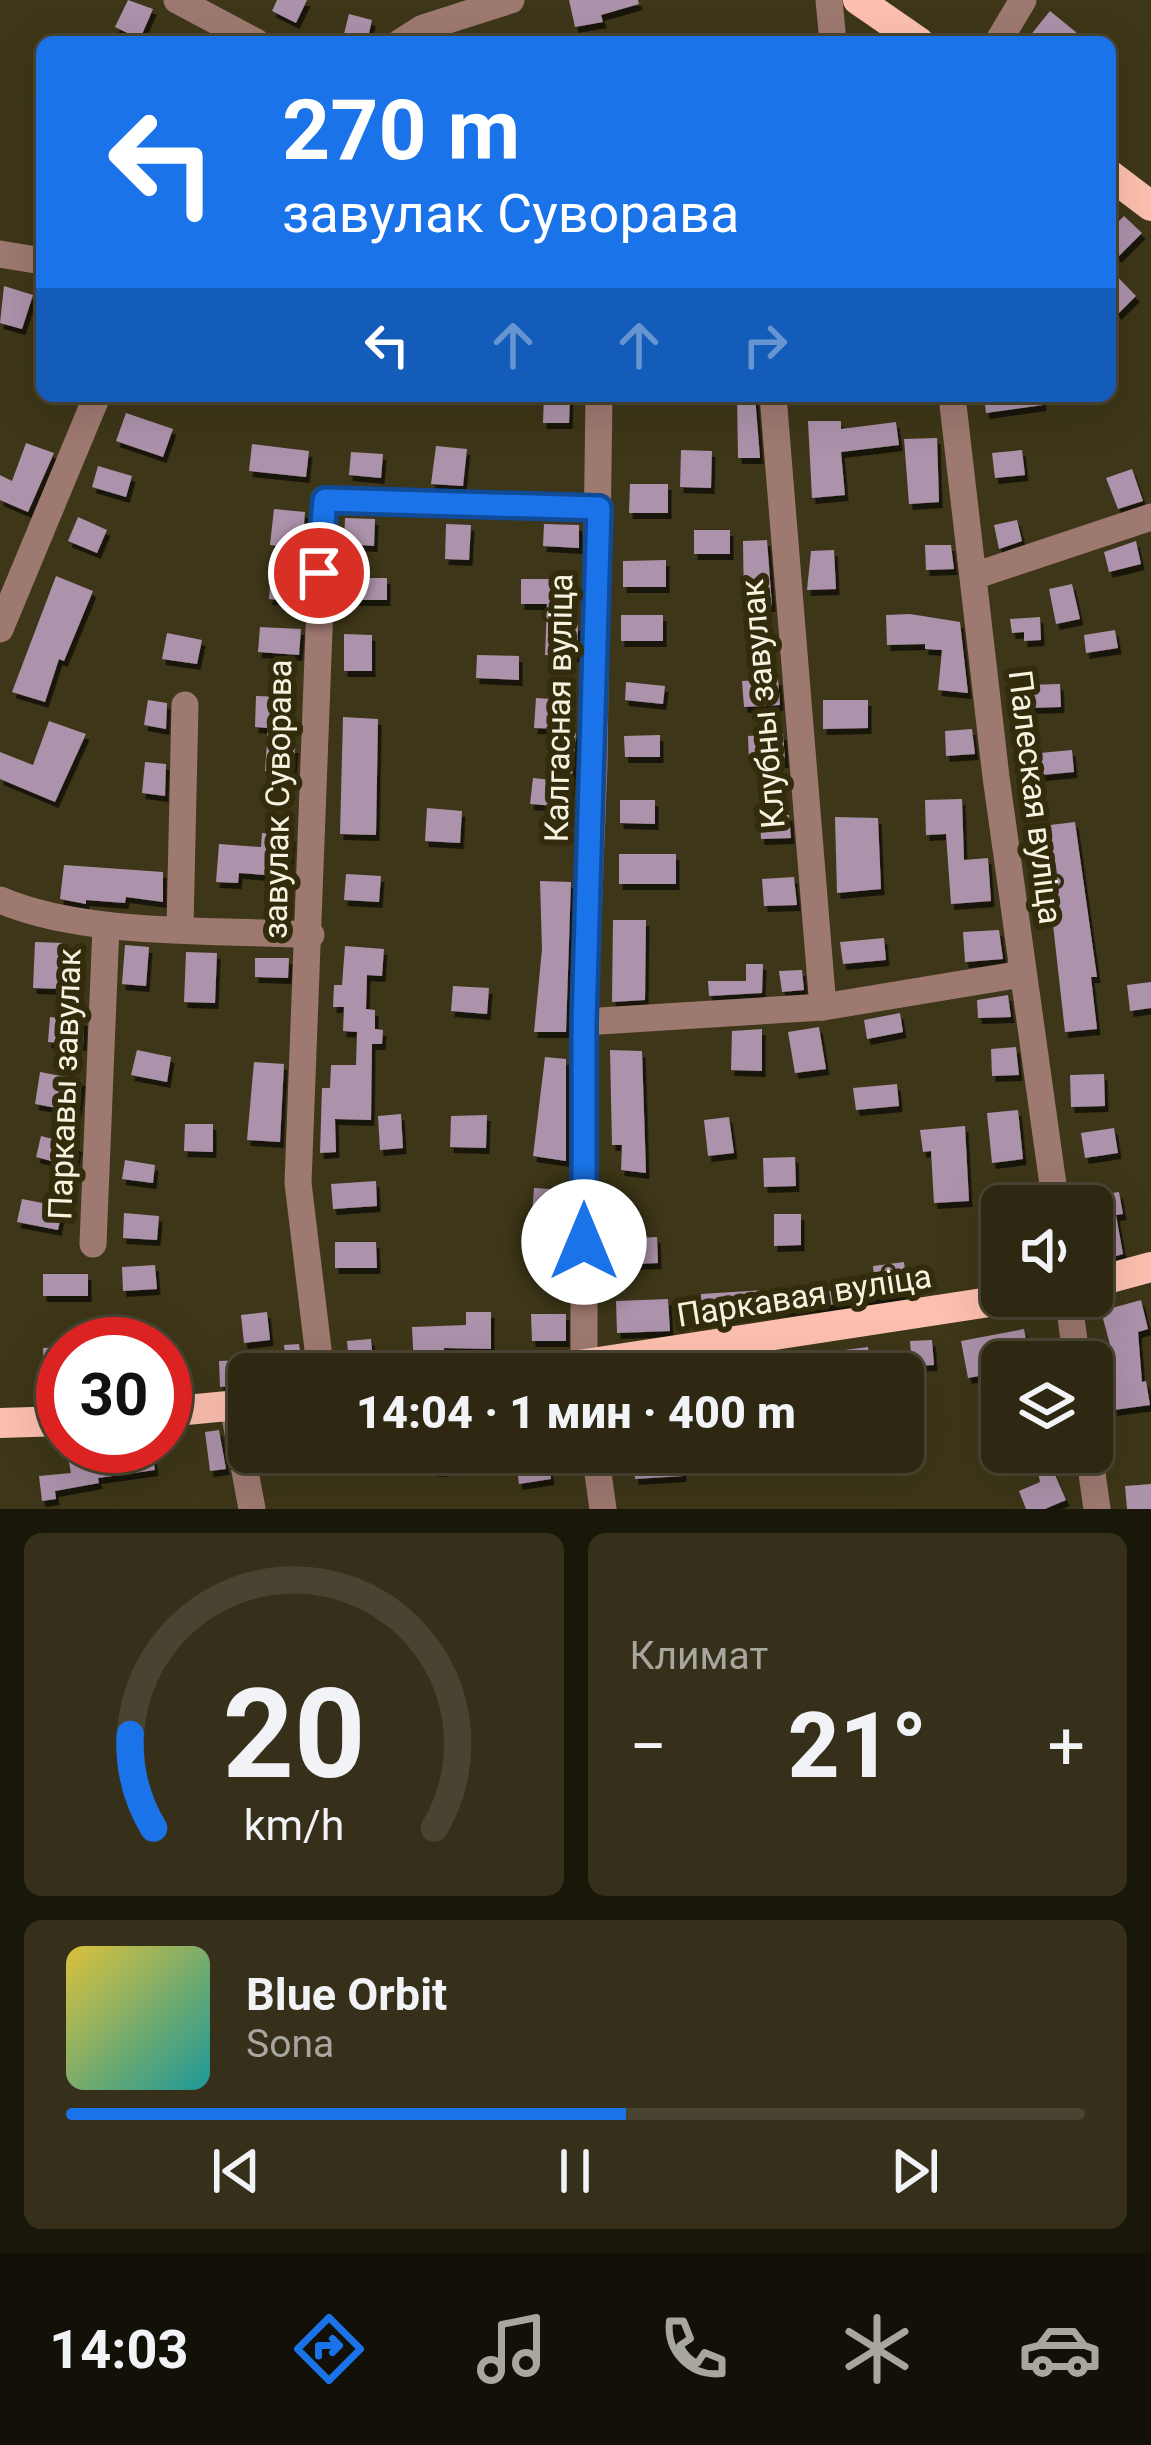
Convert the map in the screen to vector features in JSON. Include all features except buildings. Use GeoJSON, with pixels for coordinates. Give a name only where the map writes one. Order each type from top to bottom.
{"type":"FeatureCollection","features":[{"type":"Feature","properties":{"kind":"main road"},"geometry":{"type":"LineString","coordinates":[[858,0],[910,36]]}},
{"type":"Feature","properties":{"kind":"main road"},"geometry":{"type":"LineString","coordinates":[[1116,180],[1151,206]]}},
{"type":"Feature","properties":{"kind":"main road"},"geometry":{"type":"LineString","coordinates":[[1113,1277],[1151,1267]]}},
{"type":"Feature","properties":{"kind":"main road","name":"Паркавая вуліца"},"geometry":{"type":"LineString","coordinates":[[686,1353],[981,1304]]}},
{"type":"Feature","properties":{"kind":"main road"},"geometry":{"type":"LineString","coordinates":[[192,1410],[228,1406]]}},
{"type":"Feature","properties":{"kind":"main road"},"geometry":{"type":"LineString","coordinates":[[0,1423],[36,1421]]}},
{"type":"Feature","properties":{"kind":"street"},"geometry":{"type":"LineString","coordinates":[[177,0],[245,36]]}},
{"type":"Feature","properties":{"kind":"street"},"geometry":{"type":"LineString","coordinates":[[410,36],[511,0]]}},
{"type":"Feature","properties":{"kind":"street"},"geometry":{"type":"LineString","coordinates":[[830,0],[833,36]]}},
{"type":"Feature","properties":{"kind":"street"},"geometry":{"type":"LineString","coordinates":[[1002,36],[1023,0]]}},
{"type":"Feature","properties":{"kind":"street"},"geometry":{"type":"LineString","coordinates":[[0,254],[36,260]]}},
{"type":"Feature","properties":{"kind":"street"},"geometry":{"type":"LineString","coordinates":[[0,629],[95,402]]}},
{"type":"Feature","properties":{"kind":"street","name":"Калгасная вуліца"},"geometry":{"type":"LineString","coordinates":[[584,1353],[584,1022],[599,402]]}},
{"type":"Feature","properties":{"kind":"street","name":"Клубны завулак"},"geometry":{"type":"LineString","coordinates":[[773,402],[823,1007]]}},
{"type":"Feature","properties":{"kind":"street","name":"Палеская вуліца"},"geometry":{"type":"LineString","coordinates":[[953,402],[1052,1185]]}},
{"type":"Feature","properties":{"kind":"street","name":"завулак Суворава"},"geometry":{"type":"LineString","coordinates":[[318,1353],[298,1183],[325,500],[599,508]]}},
{"type":"Feature","properties":{"kind":"street"},"geometry":{"type":"LineString","coordinates":[[974,576],[1151,517]]}},
{"type":"Feature","properties":{"kind":"street"},"geometry":{"type":"LineString","coordinates":[[180,926],[185,705]]}},
{"type":"Feature","properties":{"kind":"street","name":"Паркавы завулак"},"geometry":{"type":"LineString","coordinates":[[0,900],[44,919],[106,926],[311,934]]}},
{"type":"Feature","properties":{"kind":"street","name":"Паркавы завулак"},"geometry":{"type":"LineString","coordinates":[[93,1244],[106,926]]}},
{"type":"Feature","properties":{"kind":"street"},"geometry":{"type":"LineString","coordinates":[[584,1022],[823,1007],[1022,974]]}},
{"type":"Feature","properties":{"kind":"street"},"geometry":{"type":"LineString","coordinates":[[248,1473],[252,1509]]}},
{"type":"Feature","properties":{"kind":"street"},"geometry":{"type":"LineString","coordinates":[[598,1473],[603,1509]]}},
{"type":"Feature","properties":{"kind":"street"},"geometry":{"type":"LineString","coordinates":[[1092,1473],[1097,1509]]}},
{"type":"Feature","properties":{"kind":"route"},"geometry":{"type":"LineString","coordinates":[[319,573],[325,500],[599,508],[584,1022],[584,1242]]}}]}
